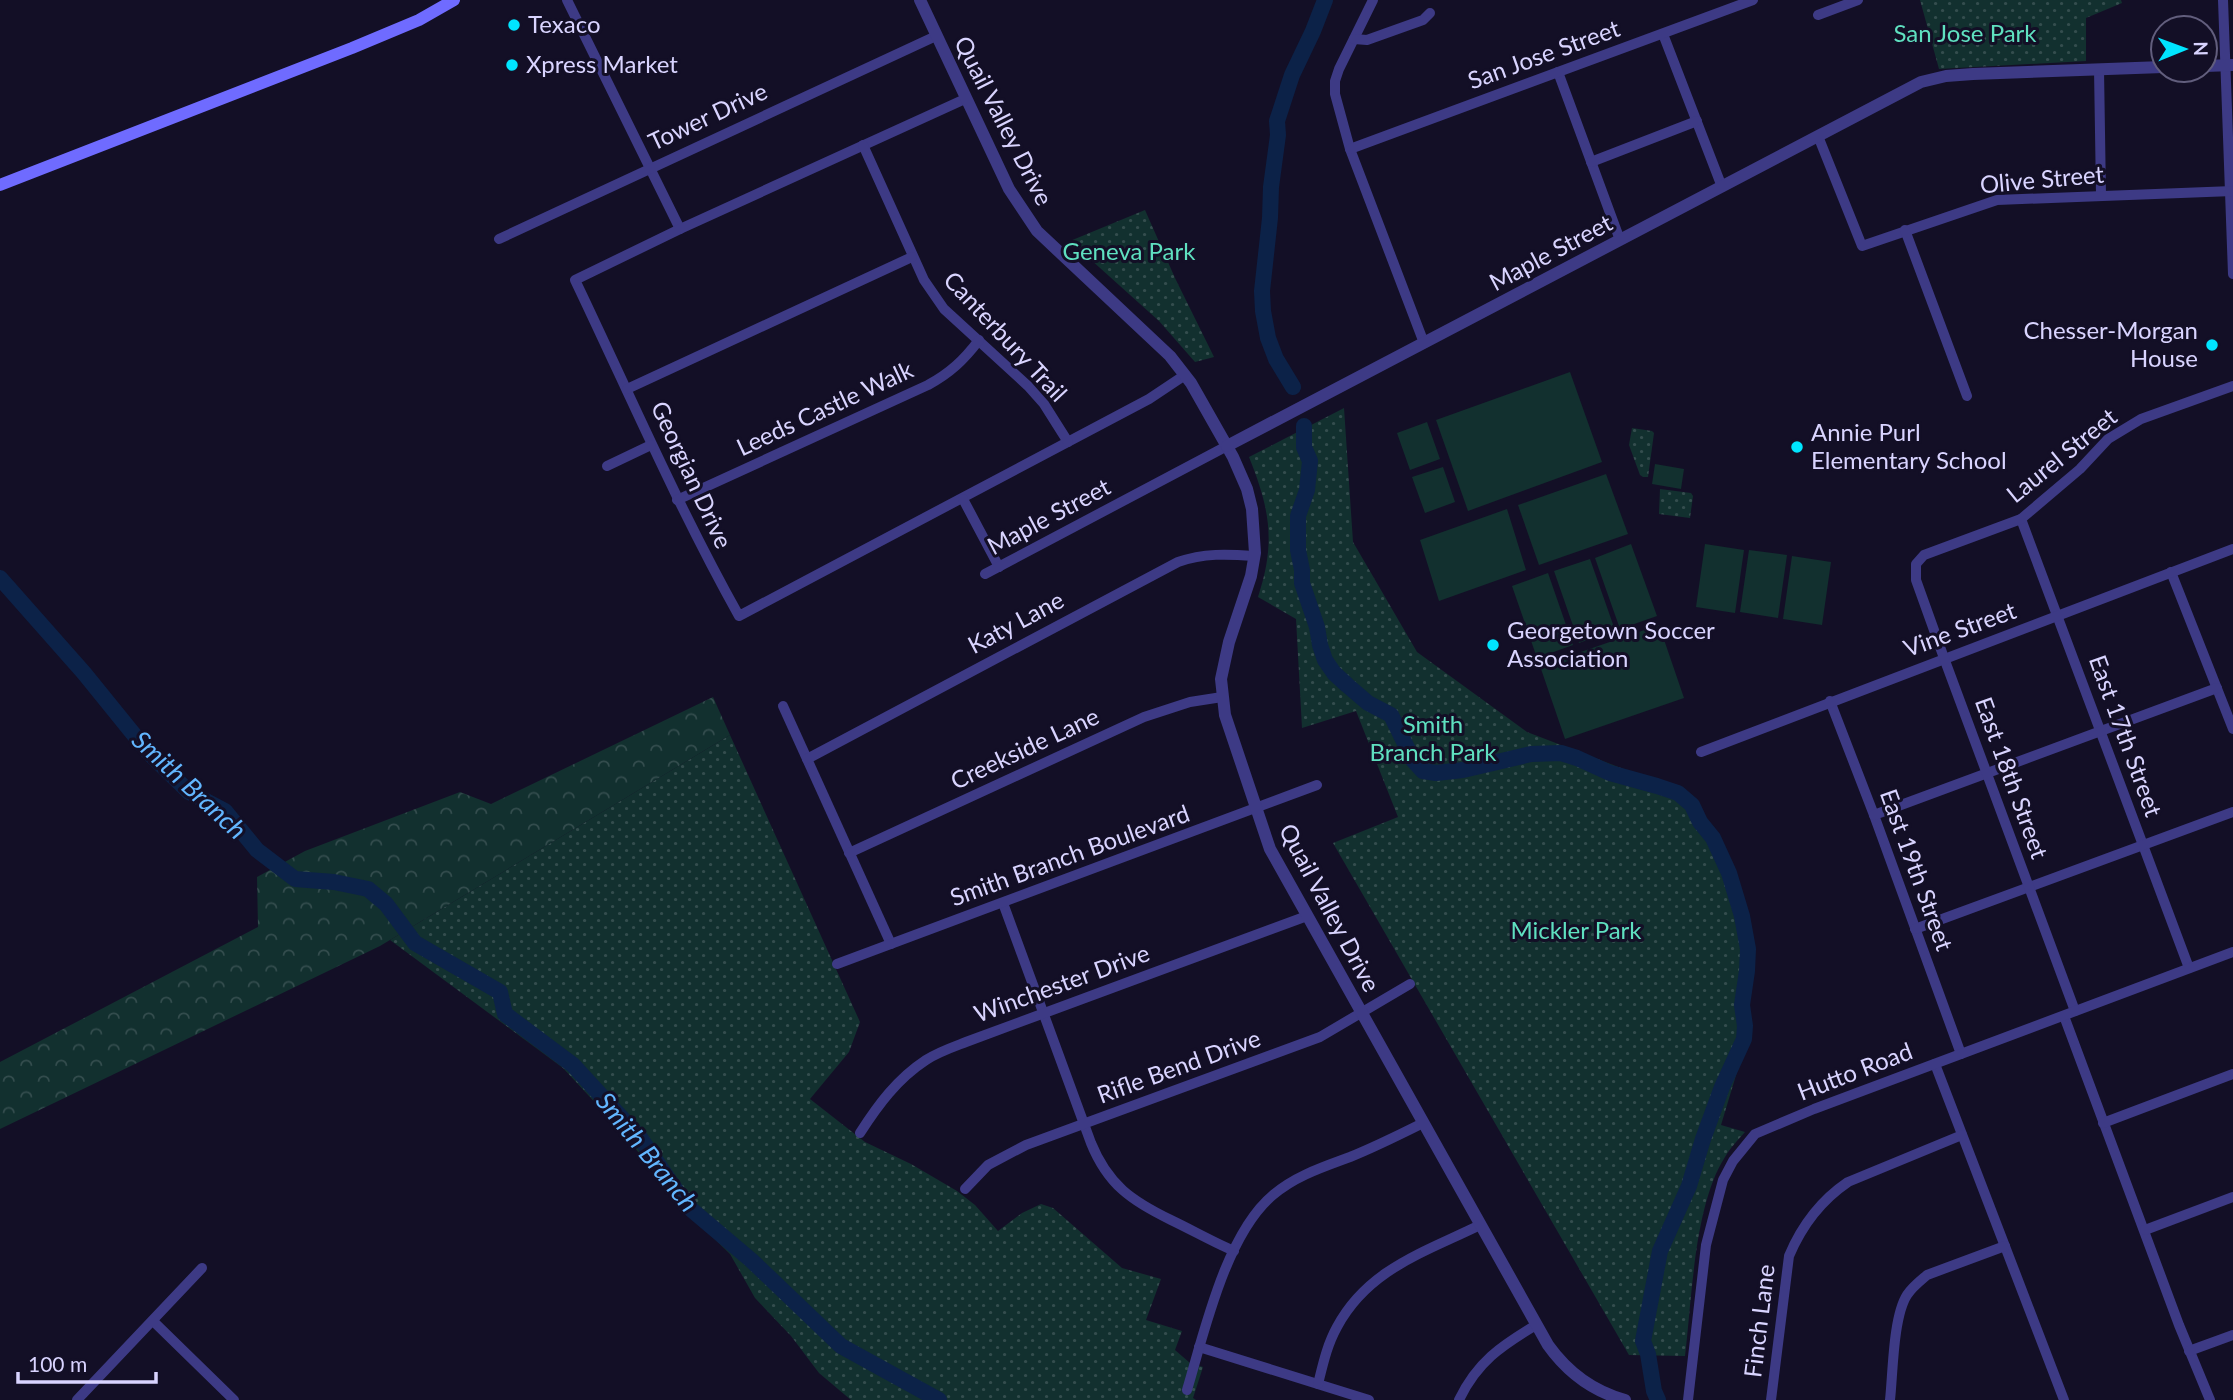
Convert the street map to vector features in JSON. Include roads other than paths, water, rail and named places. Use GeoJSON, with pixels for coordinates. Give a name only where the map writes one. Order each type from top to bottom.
{"type":"FeatureCollection","features":[{"type":"Feature","properties":{"kind":"main road"},"geometry":{"type":"LineString","coordinates":[[0,185],[352,48],[419,20],[454,0]]}},
{"type":"Feature","properties":{"kind":"street"},"geometry":{"type":"LineString","coordinates":[[567,0],[680,229]]}},
{"type":"Feature","properties":{"kind":"street","name":"Quail Valley Drive"},"geometry":{"type":"LineString","coordinates":[[920,0],[965,99],[1010,188],[1037,231],[1170,356],[1185,375],[1227,446],[1247,489],[1255,536],[1251,576],[1229,642],[1221,679],[1222,697],[1225,715],[1269,849],[1536,1325],[1560,1362],[1586,1384],[1625,1400]]}},
{"type":"Feature","properties":{"kind":"street"},"geometry":{"type":"LineString","coordinates":[[1373,0],[1339,69],[1335,81],[1337,107],[1350,149],[1424,343]]}},
{"type":"Feature","properties":{"kind":"street","name":"San Jose Street"},"geometry":{"type":"LineString","coordinates":[[1350,149],[1753,0]]}},
{"type":"Feature","properties":{"kind":"street"},"geometry":{"type":"LineString","coordinates":[[1818,15],[1858,0]]}},
{"type":"Feature","properties":{"kind":"street"},"geometry":{"type":"LineString","coordinates":[[2223,0],[2229,65],[2233,274]]}},
{"type":"Feature","properties":{"kind":"street"},"geometry":{"type":"LineString","coordinates":[[1354,39],[1367,40],[1423,20],[1430,13]]}},
{"type":"Feature","properties":{"kind":"street"},"geometry":{"type":"LineString","coordinates":[[1663,34],[1722,187]]}},
{"type":"Feature","properties":{"kind":"street","name":"Tower Drive"},"geometry":{"type":"LineString","coordinates":[[499,239],[936,36]]}},
{"type":"Feature","properties":{"kind":"street","name":"Maple Street"},"geometry":{"type":"LineString","coordinates":[[985,574],[1922,82],[1946,76],[1973,74],[2149,67]]}},
{"type":"Feature","properties":{"kind":"street"},"geometry":{"type":"LineString","coordinates":[[2099,69],[2101,195]]}},
{"type":"Feature","properties":{"kind":"street"},"geometry":{"type":"LineString","coordinates":[[1558,72],[1620,240]]}},
{"type":"Feature","properties":{"kind":"street","name":"Georgian Drive"},"geometry":{"type":"LineString","coordinates":[[965,99],[575,280],[677,500],[739,616],[1149,399],[1185,375]]}},
{"type":"Feature","properties":{"kind":"street"},"geometry":{"type":"LineString","coordinates":[[1591,162],[1697,121]]}},
{"type":"Feature","properties":{"kind":"street","name":"Olive Street"},"geometry":{"type":"LineString","coordinates":[[1818,136],[1862,246],[1997,200],[2231,191]]}},
{"type":"Feature","properties":{"kind":"street","name":"Canterbury Trail"},"geometry":{"type":"LineString","coordinates":[[863,145],[912,257],[944,309],[1036,395],[1068,442]]}},
{"type":"Feature","properties":{"kind":"street"},"geometry":{"type":"LineString","coordinates":[[1905,230],[1967,396]]}},
{"type":"Feature","properties":{"kind":"street"},"geometry":{"type":"LineString","coordinates":[[627,389],[912,257]]}},
{"type":"Feature","properties":{"kind":"street","name":"Leeds Castle Walk"},"geometry":{"type":"LineString","coordinates":[[677,500],[928,385],[963,361],[979,340]]}},
{"type":"Feature","properties":{"kind":"street","name":"Laurel Street"},"geometry":{"type":"LineString","coordinates":[[1919,560],[1924,555],[2021,519],[2080,469],[2108,439],[2141,419],[2233,386]]}},
{"type":"Feature","properties":{"kind":"street"},"geometry":{"type":"LineString","coordinates":[[607,466],[651,445]]}},
{"type":"Feature","properties":{"kind":"street"},"geometry":{"type":"LineString","coordinates":[[963,499],[999,567]]}},
{"type":"Feature","properties":{"kind":"street","name":"East 17th Street"},"geometry":{"type":"LineString","coordinates":[[2021,519],[2189,968]]}},
{"type":"Feature","properties":{"kind":"street","name":"Vine Street"},"geometry":{"type":"LineString","coordinates":[[1702,752],[2233,549]]}},
{"type":"Feature","properties":{"kind":"street","name":"Katy Lane"},"geometry":{"type":"LineString","coordinates":[[807,759],[1178,562],[1212,554],[1254,556]]}},
{"type":"Feature","properties":{"kind":"street","name":"East 18th Street"},"geometry":{"type":"LineString","coordinates":[[1919,560],[1916,564],[1916,580],[2075,1011]]}},
{"type":"Feature","properties":{"kind":"street"},"geometry":{"type":"LineString","coordinates":[[2171,572],[2233,729]]}},
{"type":"Feature","properties":{"kind":"street"},"geometry":{"type":"LineString","coordinates":[[1874,815],[2217,688]]}},
{"type":"Feature","properties":{"kind":"street","name":"Creekside Lane"},"geometry":{"type":"LineString","coordinates":[[849,853],[1144,717],[1190,702],[1222,697]]}},
{"type":"Feature","properties":{"kind":"street","name":"East 19th Street"},"geometry":{"type":"LineString","coordinates":[[1830,701],[1961,1055]]}},
{"type":"Feature","properties":{"kind":"street"},"geometry":{"type":"LineString","coordinates":[[783,706],[891,944]]}},
{"type":"Feature","properties":{"kind":"street","name":"Smith Branch Boulevard"},"geometry":{"type":"LineString","coordinates":[[838,964],[1317,785]]}},
{"type":"Feature","properties":{"kind":"street"},"geometry":{"type":"LineString","coordinates":[[1915,929],[2233,812]]}},
{"type":"Feature","properties":{"kind":"street"},"geometry":{"type":"LineString","coordinates":[[1003,903],[1084,1125],[1104,1168],[1133,1199],[1148,1210],[1234,1251]]}},
{"type":"Feature","properties":{"kind":"street","name":"Winchester Drive"},"geometry":{"type":"LineString","coordinates":[[860,1133],[887,1093],[926,1060],[966,1042],[1307,916]]}},
{"type":"Feature","properties":{"kind":"street","name":"Hutto Road"},"geometry":{"type":"LineString","coordinates":[[1689,1400],[1706,1245],[1719,1190],[1732,1161],[1755,1134],[1814,1109],[2233,952]]}},
{"type":"Feature","properties":{"kind":"street","name":"Rifle Bend Drive"},"geometry":{"type":"LineString","coordinates":[[965,1189],[988,1164],[1026,1144],[1320,1037],[1410,984]]}},
{"type":"Feature","properties":{"kind":"street"},"geometry":{"type":"LineString","coordinates":[[2064,1016],[2189,1351],[2210,1400]]}},
{"type":"Feature","properties":{"kind":"street"},"geometry":{"type":"LineString","coordinates":[[1935,1064],[2064,1400]]}},
{"type":"Feature","properties":{"kind":"street"},"geometry":{"type":"LineString","coordinates":[[2104,1123],[2233,1074]]}},
{"type":"Feature","properties":{"kind":"street"},"geometry":{"type":"LineString","coordinates":[[1187,1390],[1214,1296],[1247,1226],[1273,1195],[1318,1168],[1350,1157],[1423,1123]]}},
{"type":"Feature","properties":{"kind":"street","name":"Finch Lane"},"geometry":{"type":"LineString","coordinates":[[1771,1400],[1789,1256],[1796,1238],[1807,1222],[1832,1194],[1848,1182],[1962,1135]]}},
{"type":"Feature","properties":{"kind":"street"},"geometry":{"type":"LineString","coordinates":[[2145,1230],[2233,1197]]}},
{"type":"Feature","properties":{"kind":"street"},"geometry":{"type":"LineString","coordinates":[[1318,1384],[1328,1346],[1337,1327],[1363,1290],[1393,1268],[1480,1225]]}},
{"type":"Feature","properties":{"kind":"street"},"geometry":{"type":"LineString","coordinates":[[1890,1400],[1899,1317],[1906,1297],[1927,1275],[2005,1246]]}},
{"type":"Feature","properties":{"kind":"street"},"geometry":{"type":"LineString","coordinates":[[77,1400],[202,1269]]}},
{"type":"Feature","properties":{"kind":"street"},"geometry":{"type":"LineString","coordinates":[[153,1321],[234,1400]]}},
{"type":"Feature","properties":{"kind":"street"},"geometry":{"type":"LineString","coordinates":[[1459,1400],[1466,1386],[1490,1356],[1536,1325]]}},
{"type":"Feature","properties":{"kind":"street"},"geometry":{"type":"LineString","coordinates":[[2189,1351],[2233,1335]]}},
{"type":"Feature","properties":{"kind":"street"},"geometry":{"type":"LineString","coordinates":[[1199,1347],[1369,1400]]}},
{"type":"Feature","properties":{"kind":"waterway"},"geometry":{"type":"LineString","coordinates":[[1293,387],[1276,359],[1268,338],[1262,291],[1278,135],[1277,121],[1292,75],[1325,0]]}},
{"type":"Feature","properties":{"kind":"waterway"},"geometry":{"type":"LineString","coordinates":[[1304,426],[1304,447],[1310,461],[1307,490],[1298,516],[1298,550],[1302,583],[1325,660],[1334,673],[1368,703],[1391,715],[1413,760],[1423,771],[1436,773],[1463,770],[1531,754],[1561,753],[1577,758],[1610,773],[1678,793],[1692,805],[1700,822],[1713,838],[1729,873],[1742,916],[1748,949],[1742,1005],[1744,1039],[1722,1087],[1689,1186],[1660,1251],[1643,1341],[1658,1400]]}},
{"type":"Feature","properties":{"kind":"waterway","name":"Smith Branch"},"geometry":{"type":"LineString","coordinates":[[0,578],[84,673],[148,752],[189,792],[225,811],[257,850],[295,879],[334,882],[368,889],[386,904],[415,943],[500,992],[505,1014],[573,1065],[641,1139],[686,1205],[751,1260],[841,1346],[939,1400]]}},
{"type":"Feature","properties":{"kind":"place","name":"Texaco"},"geometry":{"type":"Point","coordinates":[514,25]}},
{"type":"Feature","properties":{"kind":"place","name":"Xpress Market"},"geometry":{"type":"Point","coordinates":[512,65]}},
{"type":"Feature","properties":{"kind":"place","name":"Chesser-Morgan House"},"geometry":{"type":"Point","coordinates":[2212,345]}},
{"type":"Feature","properties":{"kind":"place","name":"Annie Purl Elementary School"},"geometry":{"type":"Point","coordinates":[1797,447]}},
{"type":"Feature","properties":{"kind":"place","name":"Georgetown Soccer Association"},"geometry":{"type":"Point","coordinates":[1493,645]}},
{"type":"Feature","properties":{"kind":"park label","name":"San Jose Park"},"geometry":{"type":"Point","coordinates":[1965,34]}},
{"type":"Feature","properties":{"kind":"park label","name":"Geneva Park"},"geometry":{"type":"Point","coordinates":[1129,252]}},
{"type":"Feature","properties":{"kind":"park label","name":"Smith Branch Park"},"geometry":{"type":"Point","coordinates":[1433,739]}},
{"type":"Feature","properties":{"kind":"park label","name":"Mickler Park"},"geometry":{"type":"Point","coordinates":[1576,931]}}]}
